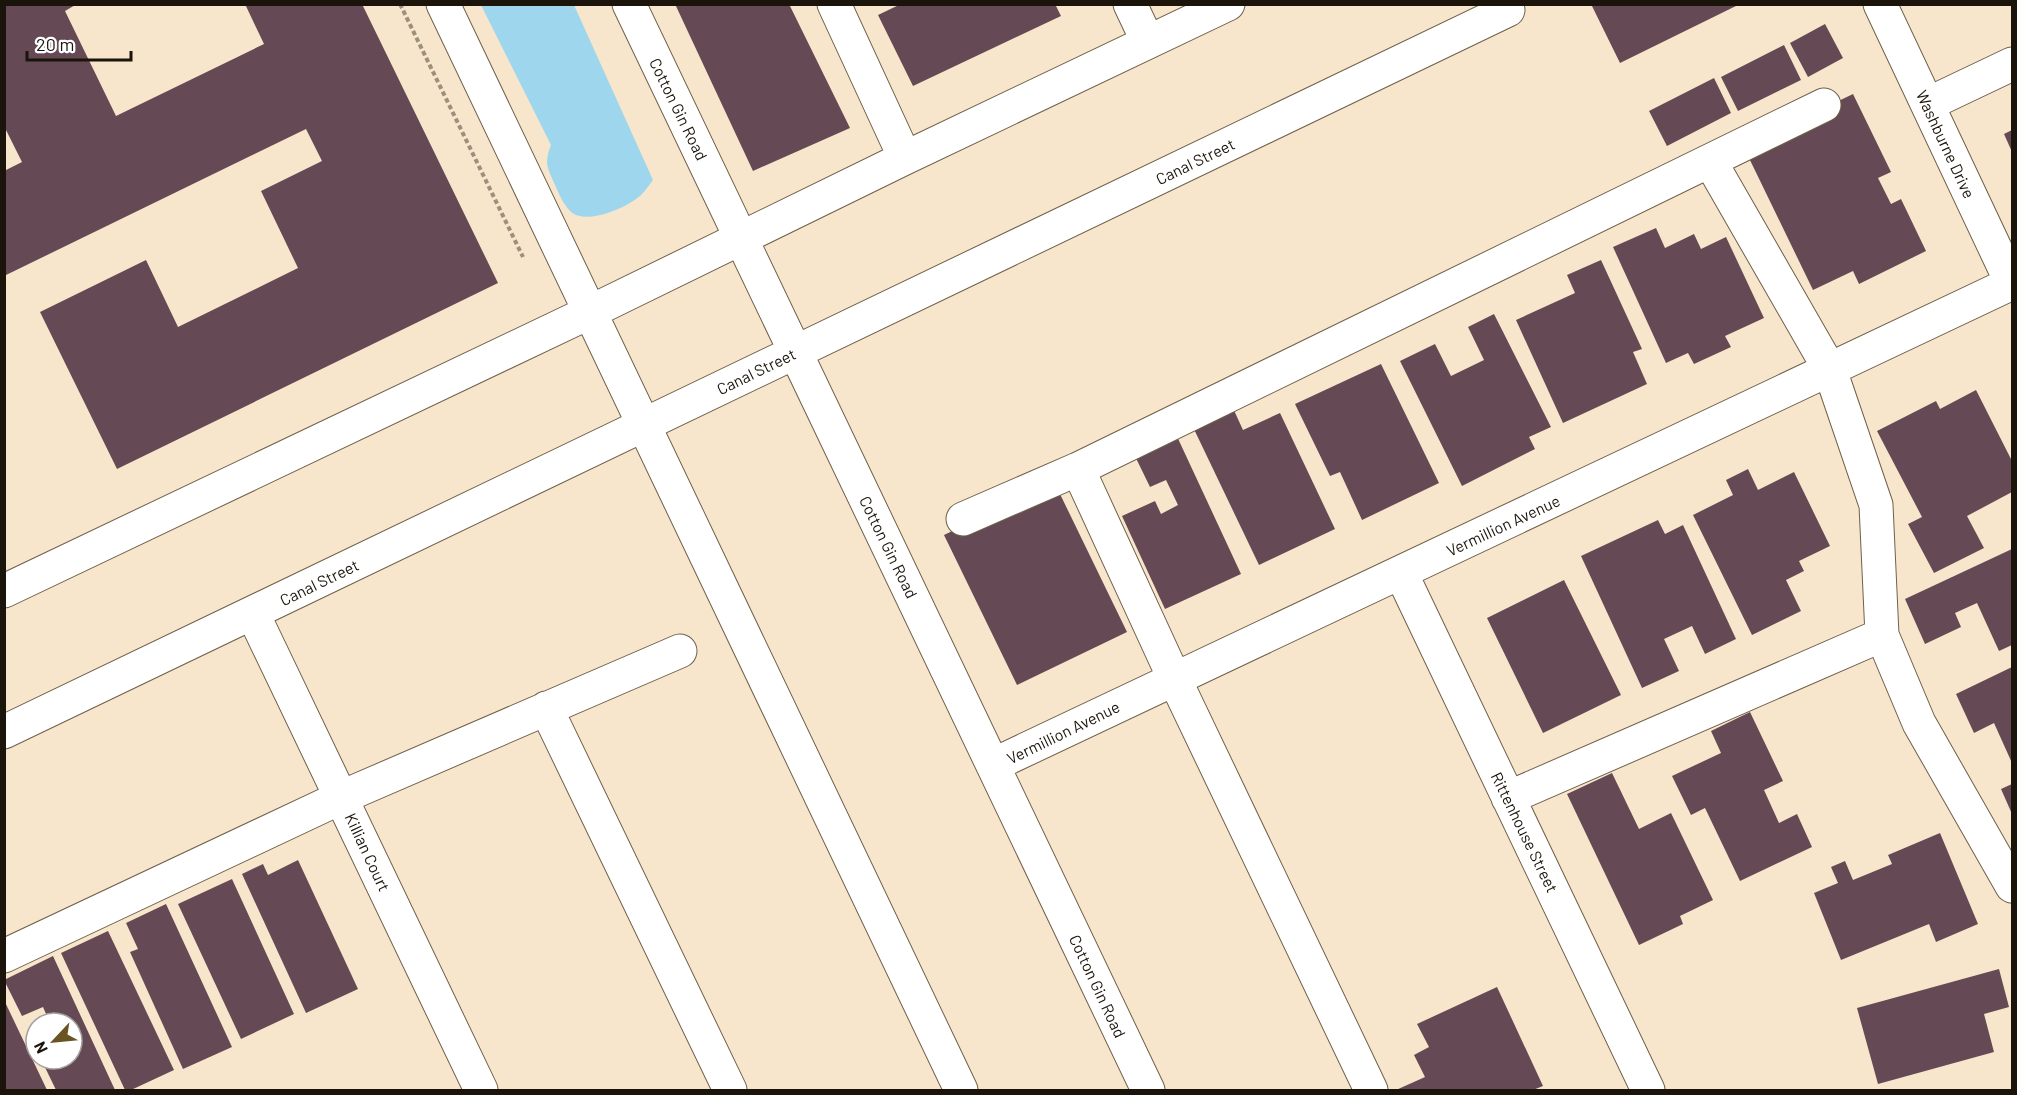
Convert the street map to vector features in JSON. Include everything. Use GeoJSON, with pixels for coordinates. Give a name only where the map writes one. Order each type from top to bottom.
{"type":"FeatureCollection","features":[{"type":"Feature","properties":{"kind":"street"},"geometry":{"type":"LineString","coordinates":[[443,4],[961,1090]]}},
{"type":"Feature","properties":{"kind":"street","name":"Cotton Gin Road"},"geometry":{"type":"LineString","coordinates":[[629,4],[1148,1090]]}},
{"type":"Feature","properties":{"kind":"street"},"geometry":{"type":"LineString","coordinates":[[1130,4],[1148,42]]}},
{"type":"Feature","properties":{"kind":"street"},"geometry":{"type":"LineString","coordinates":[[4,591],[590,312],[1228,4]]}},
{"type":"Feature","properties":{"kind":"street","name":"Washburne Drive"},"geometry":{"type":"LineString","coordinates":[[1880,4],[2012,283]]}},
{"type":"Feature","properties":{"kind":"street","name":"Canal Street"},"geometry":{"type":"LineString","coordinates":[[4,732],[254,614],[1507,7]]}},
{"type":"Feature","properties":{"kind":"street"},"geometry":{"type":"LineString","coordinates":[[842,8],[905,158]]}},
{"type":"Feature","properties":{"kind":"street"},"geometry":{"type":"LineString","coordinates":[[1928,104],[2013,64]]}},
{"type":"Feature","properties":{"kind":"street"},"geometry":{"type":"LineString","coordinates":[[963,519],[1078,469],[1824,105]]}},
{"type":"Feature","properties":{"kind":"street"},"geometry":{"type":"LineString","coordinates":[[1710,161],[1830,370],[1876,505],[1882,635],[1919,723],[2013,886]]}},
{"type":"Feature","properties":{"kind":"street","name":"Vermillion Avenue"},"geometry":{"type":"LineString","coordinates":[[993,765],[2012,283]]}},
{"type":"Feature","properties":{"kind":"street"},"geometry":{"type":"LineString","coordinates":[[1078,469],[1175,680],[1371,1090]]}},
{"type":"Feature","properties":{"kind":"street","name":"Rittenhouse Street"},"geometry":{"type":"LineString","coordinates":[[1401,573],[1648,1090]]}},
{"type":"Feature","properties":{"kind":"street","name":"Killian Court"},"geometry":{"type":"LineString","coordinates":[[254,614],[481,1090]]}},
{"type":"Feature","properties":{"kind":"street"},"geometry":{"type":"LineString","coordinates":[[1509,798],[1882,635]]}},
{"type":"Feature","properties":{"kind":"street"},"geometry":{"type":"LineString","coordinates":[[4,956],[342,797],[680,651]]}},
{"type":"Feature","properties":{"kind":"street"},"geometry":{"type":"LineString","coordinates":[[546,708],[729,1090]]}},
{"type":"Feature","properties":{"kind":"path"},"geometry":{"type":"LineString","coordinates":[[400,4],[524,261]]}},
{"type":"Feature","properties":{"kind":"water"},"geometry":{"type":"Polygon","coordinates":[[[481,5],[574,5],[653,180],[641,195],[628,204],[592,217],[576,215],[569,210],[548,169],[547,161],[551,145],[481,5]]]}},
{"type":"Feature","properties":{"kind":"building"},"geometry":{"type":"Polygon","coordinates":[[[4,4],[77,4],[65,11],[116,116],[264,44],[245,4],[362,4],[498,283],[117,469],[40,312],[146,260],[178,327],[298,268],[261,191],[322,161],[306,129],[4,276],[4,171],[22,162],[4,126],[4,4]]]}},
{"type":"Feature","properties":{"kind":"building"},"geometry":{"type":"Polygon","coordinates":[[[675,4],[789,4],[850,128],[753,171],[675,4]]]}},
{"type":"Feature","properties":{"kind":"building"},"geometry":{"type":"Polygon","coordinates":[[[901,4],[1055,4],[1061,16],[913,86],[878,15],[901,4]]]}},
{"type":"Feature","properties":{"kind":"building"},"geometry":{"type":"Polygon","coordinates":[[[1591,4],[1740,4],[1620,63],[1591,4]]]}},
{"type":"Feature","properties":{"kind":"building"},"geometry":{"type":"Polygon","coordinates":[[[1825,24],[1843,58],[1808,77],[1790,43],[1825,24]]]}},
{"type":"Feature","properties":{"kind":"building"},"geometry":{"type":"Polygon","coordinates":[[[1784,45],[1801,80],[1738,111],[1721,77],[1784,45]]]}},
{"type":"Feature","properties":{"kind":"building"},"geometry":{"type":"Polygon","coordinates":[[[1714,78],[1731,113],[1667,146],[1649,111],[1714,78]]]}},
{"type":"Feature","properties":{"kind":"building"},"geometry":{"type":"Polygon","coordinates":[[[1853,94],[1891,172],[1878,178],[1891,204],[1901,199],[1926,251],[1859,284],[1853,271],[1813,290],[1749,158],[1793,123],[1853,94]]]}},
{"type":"Feature","properties":{"kind":"building"},"geometry":{"type":"Polygon","coordinates":[[[2012,130],[2012,152],[2004,134],[2012,130]]]}},
{"type":"Feature","properties":{"kind":"building"},"geometry":{"type":"Polygon","coordinates":[[[1656,228],[1665,248],[1694,234],[1701,249],[1726,237],[1764,318],[1725,336],[1731,347],[1694,364],[1688,353],[1666,363],[1613,247],[1656,228]]]}},
{"type":"Feature","properties":{"kind":"building"},"geometry":{"type":"Polygon","coordinates":[[[1601,260],[1642,349],[1633,352],[1647,384],[1563,423],[1516,320],[1575,293],[1567,275],[1601,260]]]}},
{"type":"Feature","properties":{"kind":"building"},"geometry":{"type":"Polygon","coordinates":[[[1494,314],[1551,427],[1529,437],[1535,449],[1462,486],[1400,361],[1435,344],[1451,376],[1484,360],[1468,327],[1494,314]]]}},
{"type":"Feature","properties":{"kind":"building"},"geometry":{"type":"Polygon","coordinates":[[[1381,364],[1439,483],[1362,520],[1340,472],[1330,476],[1295,404],[1381,364]]]}},
{"type":"Feature","properties":{"kind":"building"},"geometry":{"type":"Polygon","coordinates":[[[1976,390],[2012,461],[2012,492],[1967,516],[1984,548],[1934,573],[1908,524],[1922,517],[1877,431],[1936,401],[1940,409],[1976,390]]]}},
{"type":"Feature","properties":{"kind":"building"},"geometry":{"type":"Polygon","coordinates":[[[1232,406],[1243,430],[1280,413],[1335,529],[1259,565],[1192,425],[1232,406]]]}},
{"type":"Feature","properties":{"kind":"building"},"geometry":{"type":"Polygon","coordinates":[[[1174,430],[1241,574],[1165,609],[1122,516],[1155,501],[1161,514],[1178,505],[1166,480],[1150,487],[1132,450],[1174,430]]]}},
{"type":"Feature","properties":{"kind":"building"},"geometry":{"type":"Polygon","coordinates":[[[1748,469],[1758,490],[1794,472],[1830,546],[1799,561],[1804,571],[1786,580],[1801,611],[1752,635],[1693,515],[1733,495],[1726,480],[1748,469]]]}},
{"type":"Feature","properties":{"kind":"building"},"geometry":{"type":"Polygon","coordinates":[[[1060,494],[1127,632],[1017,685],[944,535],[1014,501],[1020,513],[1060,494]]]}},
{"type":"Feature","properties":{"kind":"building"},"geometry":{"type":"Polygon","coordinates":[[[1658,520],[1665,534],[1683,525],[1736,639],[1705,654],[1692,626],[1664,639],[1679,671],[1642,688],[1581,556],[1658,520]]]}},
{"type":"Feature","properties":{"kind":"building"},"geometry":{"type":"Polygon","coordinates":[[[2012,549],[2012,645],[1999,651],[1977,603],[1955,613],[1961,627],[1925,644],[1905,599],[2012,549]]]}},
{"type":"Feature","properties":{"kind":"building"},"geometry":{"type":"Polygon","coordinates":[[[1564,580],[1621,695],[1543,733],[1487,618],[1564,580]]]}},
{"type":"Feature","properties":{"kind":"building"},"geometry":{"type":"Polygon","coordinates":[[[2012,667],[2012,763],[1994,723],[1974,733],[1956,694],[2012,667]]]}},
{"type":"Feature","properties":{"kind":"building"},"geometry":{"type":"Polygon","coordinates":[[[1750,712],[1783,781],[1764,790],[1779,823],[1797,814],[1812,847],[1740,881],[1705,808],[1691,815],[1672,776],[1721,753],[1711,731],[1750,712]]]}},
{"type":"Feature","properties":{"kind":"building"},"geometry":{"type":"Polygon","coordinates":[[[1612,773],[1639,829],[1671,813],[1713,900],[1680,916],[1683,924],[1639,945],[1567,794],[1612,773]]]}},
{"type":"Feature","properties":{"kind":"building"},"geometry":{"type":"Polygon","coordinates":[[[2012,784],[2012,814],[2001,789],[2012,784]]]}},
{"type":"Feature","properties":{"kind":"building"},"geometry":{"type":"Polygon","coordinates":[[[1940,833],[1978,924],[1936,942],[1929,924],[1841,960],[1814,893],[1838,883],[1831,867],[1845,861],[1853,880],[1892,864],[1888,855],[1940,833]]]}},
{"type":"Feature","properties":{"kind":"building"},"geometry":{"type":"Polygon","coordinates":[[[298,860],[358,989],[306,1013],[242,874],[263,864],[268,875],[298,860]]]}},
{"type":"Feature","properties":{"kind":"building"},"geometry":{"type":"Polygon","coordinates":[[[232,879],[294,1014],[241,1039],[178,904],[232,879]]]}},
{"type":"Feature","properties":{"kind":"building"},"geometry":{"type":"Polygon","coordinates":[[[166,904],[232,1047],[183,1069],[130,952],[138,949],[126,923],[166,904]]]}},
{"type":"Feature","properties":{"kind":"building"},"geometry":{"type":"Polygon","coordinates":[[[108,931],[174,1070],[131,1090],[125,1090],[61,953],[108,931]]]}},
{"type":"Feature","properties":{"kind":"building"},"geometry":{"type":"Polygon","coordinates":[[[53,956],[78,1011],[45,1011],[43,1007],[34,1011],[24,1011],[22,1016],[4,980],[53,956]]]}},
{"type":"Feature","properties":{"kind":"building"},"geometry":{"type":"Polygon","coordinates":[[[1999,969],[2009,1007],[1984,1014],[1994,1052],[1878,1084],[1857,1008],[1999,969]]]}},
{"type":"Feature","properties":{"kind":"building"},"geometry":{"type":"Polygon","coordinates":[[[1497,987],[1543,1086],[1533,1090],[1396,1090],[1425,1077],[1414,1055],[1429,1047],[1417,1024],[1497,987]]]}},
{"type":"Feature","properties":{"kind":"building"},"geometry":{"type":"Polygon","coordinates":[[[5,1002],[24,1042],[24,1071],[38,1071],[47,1090],[5,1090],[5,1002]]]}},
{"type":"Feature","properties":{"kind":"building"},"geometry":{"type":"Polygon","coordinates":[[[84,1023],[115,1090],[56,1090],[47,1071],[84,1071],[84,1023]]]}}]}
